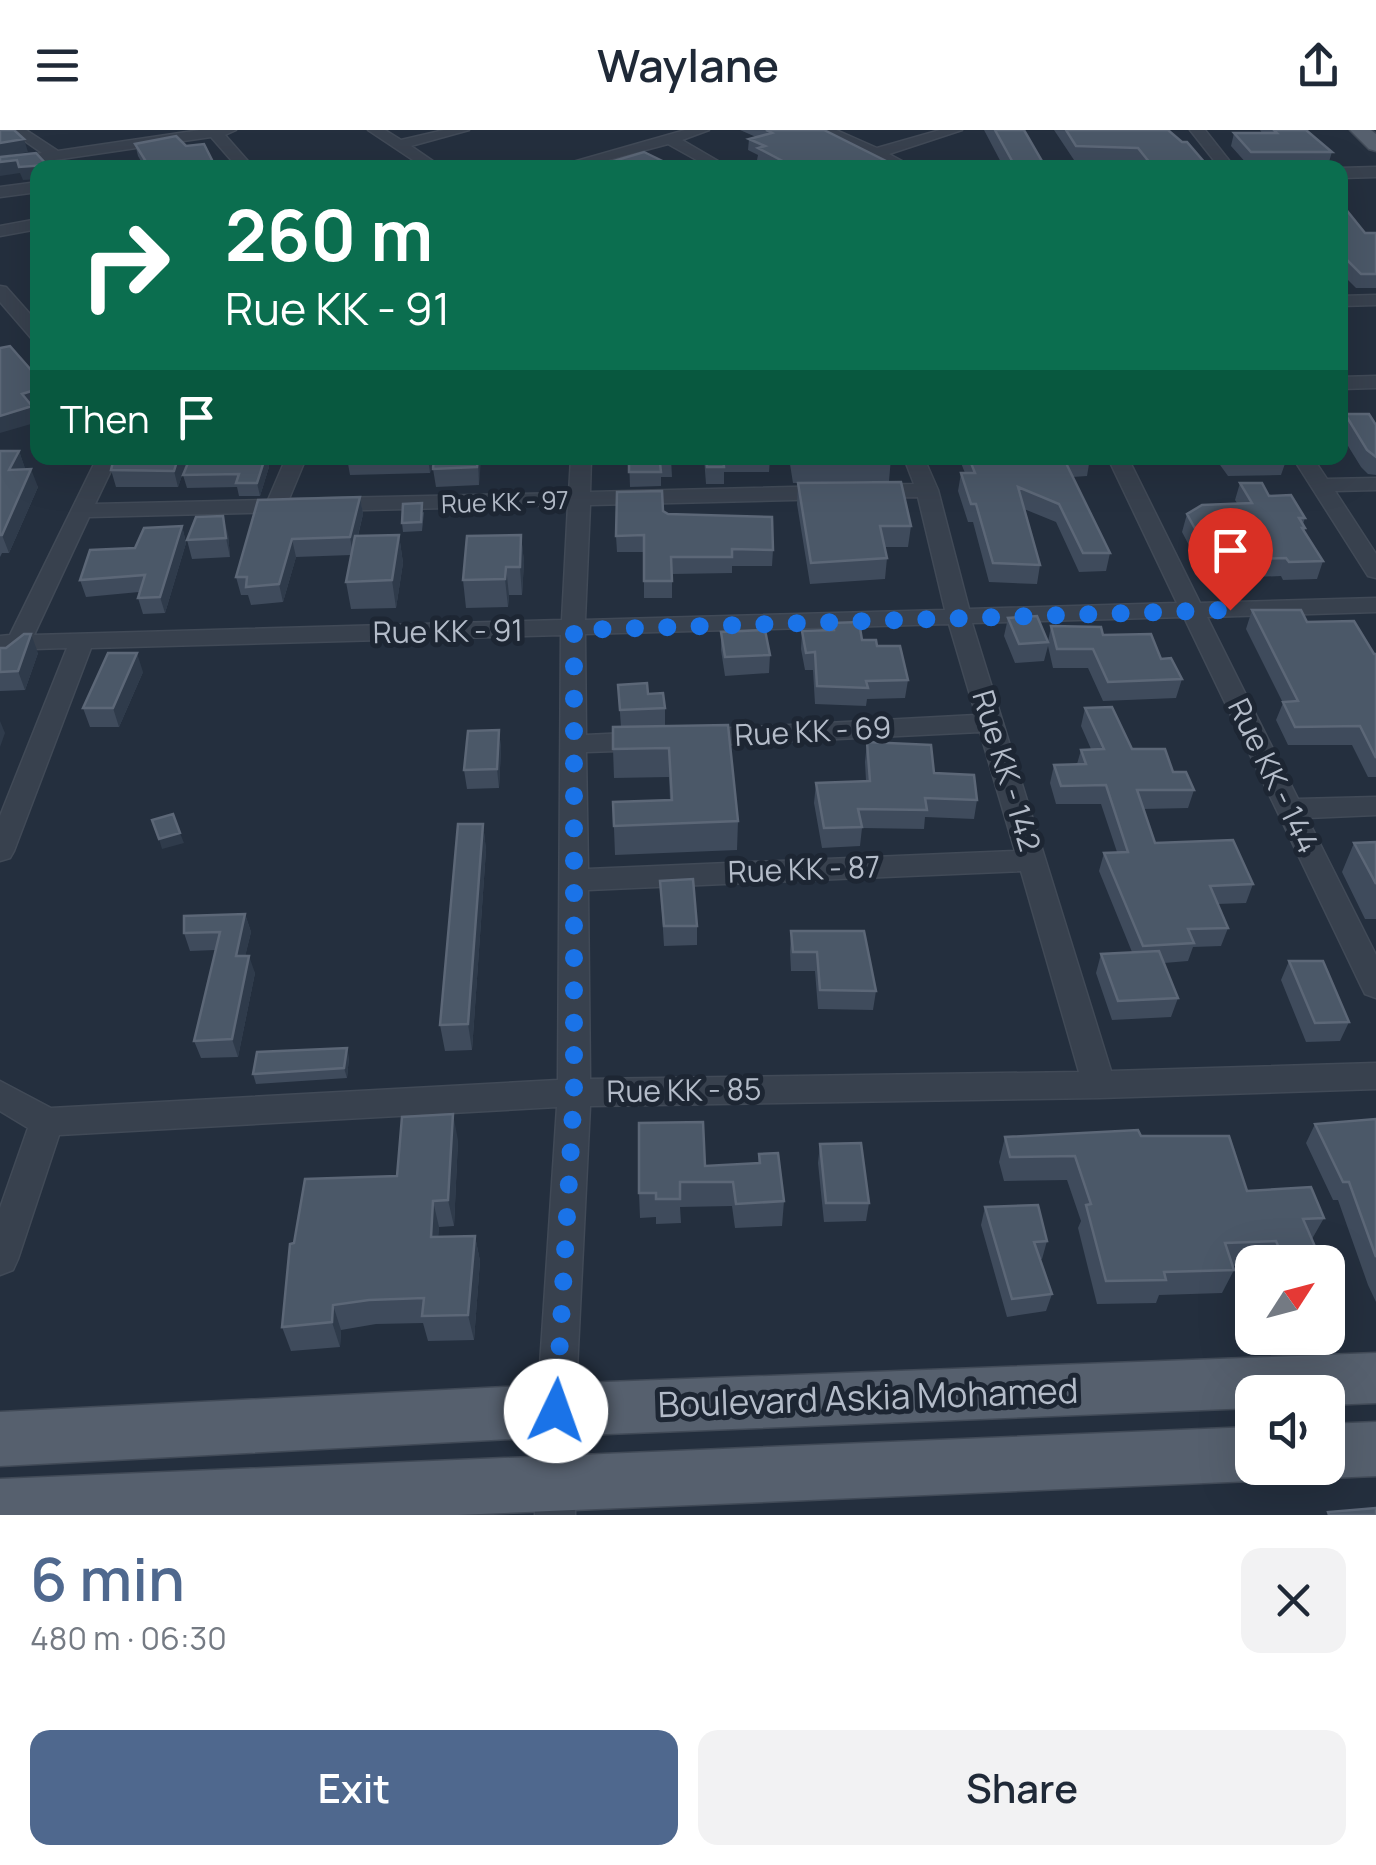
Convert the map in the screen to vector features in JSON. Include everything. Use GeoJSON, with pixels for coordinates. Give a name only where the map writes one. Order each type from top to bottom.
{"type":"FeatureCollection","features":[{"type":"Feature","properties":{"kind":"main road"},"geometry":{"type":"LineString","coordinates":[[1360,130],[1376,146]]}},
{"type":"Feature","properties":{"kind":"main road","name":"Boulevard Askia Mohamed"},"geometry":{"type":"LineString","coordinates":[[0,1439],[556,1411],[1376,1378]]}},
{"type":"Feature","properties":{"kind":"main road"},"geometry":{"type":"LineString","coordinates":[[1345,1451],[1376,1450]]}},
{"type":"Feature","properties":{"kind":"main road"},"geometry":{"type":"LineString","coordinates":[[0,1507],[556,1498],[1235,1455]]}},
{"type":"Feature","properties":{"kind":"street"},"geometry":{"type":"LineString","coordinates":[[16,130],[56,156]]}},
{"type":"Feature","properties":{"kind":"street"},"geometry":{"type":"LineString","coordinates":[[375,130],[423,160]]}},
{"type":"Feature","properties":{"kind":"street"},"geometry":{"type":"LineString","coordinates":[[398,145],[462,130]]}},
{"type":"Feature","properties":{"kind":"street"},"geometry":{"type":"LineString","coordinates":[[590,160],[702,130]]}},
{"type":"Feature","properties":{"kind":"street"},"geometry":{"type":"LineString","coordinates":[[824,130],[891,160]]}},
{"type":"Feature","properties":{"kind":"street"},"geometry":{"type":"LineString","coordinates":[[877,153],[955,130]]}},
{"type":"Feature","properties":{"kind":"street"},"geometry":{"type":"LineString","coordinates":[[1198,130],[1222,160]]}},
{"type":"Feature","properties":{"kind":"street"},"geometry":{"type":"LineString","coordinates":[[0,164],[56,156],[123,154],[219,131],[241,160]]}},
{"type":"Feature","properties":{"kind":"street"},"geometry":{"type":"LineString","coordinates":[[670,139],[708,160]]}},
{"type":"Feature","properties":{"kind":"street"},"geometry":{"type":"LineString","coordinates":[[1348,172],[1376,172]]}},
{"type":"Feature","properties":{"kind":"street"},"geometry":{"type":"LineString","coordinates":[[0,192],[30,196]]}},
{"type":"Feature","properties":{"kind":"street"},"geometry":{"type":"LineString","coordinates":[[0,216],[30,201]]}},
{"type":"Feature","properties":{"kind":"street"},"geometry":{"type":"LineString","coordinates":[[0,230],[30,225]]}},
{"type":"Feature","properties":{"kind":"street"},"geometry":{"type":"LineString","coordinates":[[0,292],[8,311],[30,329]]}},
{"type":"Feature","properties":{"kind":"street"},"geometry":{"type":"LineString","coordinates":[[1348,301],[1376,300]]}},
{"type":"Feature","properties":{"kind":"street"},"geometry":{"type":"LineString","coordinates":[[1348,383],[1376,382]]}},
{"type":"Feature","properties":{"kind":"street"},"geometry":{"type":"LineString","coordinates":[[9,643],[83,512],[105,465]]}},
{"type":"Feature","properties":{"kind":"street"},"geometry":{"type":"LineString","coordinates":[[274,508],[293,465]]}},
{"type":"Feature","properties":{"kind":"street"},"geometry":{"type":"LineString","coordinates":[[556,1498],[556,1411],[574,1092],[574,630],[581,465]]}},
{"type":"Feature","properties":{"kind":"street","name":"Rue KK - 142"},"geometry":{"type":"LineString","coordinates":[[917,465],[1099,1085]]}},
{"type":"Feature","properties":{"kind":"street","name":"Rue KK - 144"},"geometry":{"type":"LineString","coordinates":[[1121,465],[1376,986]]}},
{"type":"Feature","properties":{"kind":"street"},"geometry":{"type":"LineString","coordinates":[[1307,465],[1376,571]]}},
{"type":"Feature","properties":{"kind":"street"},"geometry":{"type":"LineString","coordinates":[[1321,486],[1376,484]]}},
{"type":"Feature","properties":{"kind":"street","name":"Rue KK - 97"},"geometry":{"type":"LineString","coordinates":[[83,512],[927,490]]}},
{"type":"Feature","properties":{"kind":"street","name":"Rue KK - 91"},"geometry":{"type":"LineString","coordinates":[[9,643],[1376,605]]}},
{"type":"Feature","properties":{"kind":"street"},"geometry":{"type":"LineString","coordinates":[[0,851],[82,641]]}},
{"type":"Feature","properties":{"kind":"street","name":"Rue KK - 69"},"geometry":{"type":"LineString","coordinates":[[574,744],[991,724]]}},
{"type":"Feature","properties":{"kind":"street"},"geometry":{"type":"LineString","coordinates":[[1289,808],[1376,806]]}},
{"type":"Feature","properties":{"kind":"street","name":"Rue KK - 87"},"geometry":{"type":"LineString","coordinates":[[574,880],[1033,860]]}},
{"type":"Feature","properties":{"kind":"street","name":"Rue KK - 85"},"geometry":{"type":"LineString","coordinates":[[47,1122],[574,1092],[1099,1085],[1376,1076]]}},
{"type":"Feature","properties":{"kind":"street"},"geometry":{"type":"LineString","coordinates":[[0,1095],[47,1122],[0,1259]]}},
{"type":"Feature","properties":{"kind":"building"},"geometry":{"type":"Polygon","coordinates":[[[0,130],[14,130],[24,139],[0,143],[0,130]]]}},
{"type":"Feature","properties":{"kind":"building"},"geometry":{"type":"Polygon","coordinates":[[[766,130],[824,130],[884,160],[781,160],[749,139],[772,133],[766,130]]]}},
{"type":"Feature","properties":{"kind":"building"},"geometry":{"type":"Polygon","coordinates":[[[995,130],[1024,130],[1041,160],[1012,160],[995,130]]]}},
{"type":"Feature","properties":{"kind":"building"},"geometry":{"type":"Polygon","coordinates":[[[1066,130],[1168,130],[1187,142],[1203,160],[1148,160],[1138,148],[1076,146],[1066,130]]]}},
{"type":"Feature","properties":{"kind":"building"},"geometry":{"type":"Polygon","coordinates":[[[1274,130],[1306,130],[1332,152],[1251,152],[1234,133],[1277,133],[1274,130]]]}},
{"type":"Feature","properties":{"kind":"building"},"geometry":{"type":"Polygon","coordinates":[[[176,136],[186,146],[204,144],[212,160],[145,160],[135,144],[176,136]]]}},
{"type":"Feature","properties":{"kind":"building"},"geometry":{"type":"Polygon","coordinates":[[[644,152],[660,160],[617,160],[644,152]]]}},
{"type":"Feature","properties":{"kind":"building"},"geometry":{"type":"Polygon","coordinates":[[[36,153],[42,160],[30,160],[30,166],[19,167],[17,160],[0,162],[0,157],[36,153]]]}},
{"type":"Feature","properties":{"kind":"building"},"geometry":{"type":"Polygon","coordinates":[[[1348,212],[1365,233],[1376,233],[1376,274],[1361,274],[1348,261],[1348,212]]]}},
{"type":"Feature","properties":{"kind":"building"},"geometry":{"type":"Polygon","coordinates":[[[10,346],[30,369],[30,392],[22,394],[30,407],[0,416],[0,348],[10,346]]]}},
{"type":"Feature","properties":{"kind":"building"},"geometry":{"type":"Polygon","coordinates":[[[1348,414],[1369,414],[1376,425],[1376,457],[1367,450],[1348,414]]]}},
{"type":"Feature","properties":{"kind":"building"},"geometry":{"type":"Polygon","coordinates":[[[0,451],[19,451],[9,470],[31,469],[2,535],[0,535],[0,451]]]}},
{"type":"Feature","properties":{"kind":"building"},"geometry":{"type":"Polygon","coordinates":[[[112,465],[176,465],[174,471],[111,470],[112,465]]]}},
{"type":"Feature","properties":{"kind":"building"},"geometry":{"type":"Polygon","coordinates":[[[187,465],[263,465],[257,483],[236,483],[239,474],[183,475],[187,465]]]}},
{"type":"Feature","properties":{"kind":"building"},"geometry":{"type":"Polygon","coordinates":[[[433,465],[477,465],[477,467],[433,469],[433,465]]]}},
{"type":"Feature","properties":{"kind":"building"},"geometry":{"type":"Polygon","coordinates":[[[629,465],[660,465],[661,472],[629,472],[629,465]]]}},
{"type":"Feature","properties":{"kind":"building"},"geometry":{"type":"Polygon","coordinates":[[[972,465],[1067,465],[1110,553],[1083,553],[1059,504],[1018,487],[1040,565],[993,563],[976,504],[971,504],[961,473],[975,473],[972,465]]]}},
{"type":"Feature","properties":{"kind":"building"},"geometry":{"type":"Polygon","coordinates":[[[901,482],[911,526],[880,526],[887,558],[811,563],[798,483],[901,482]]]}},
{"type":"Feature","properties":{"kind":"building"},"geometry":{"type":"Polygon","coordinates":[[[1240,483],[1262,483],[1269,496],[1291,495],[1305,518],[1299,518],[1302,528],[1323,561],[1210,556],[1187,514],[1202,505],[1252,503],[1240,483]]]}},
{"type":"Feature","properties":{"kind":"building"},"geometry":{"type":"Polygon","coordinates":[[[662,491],[663,511],[668,514],[772,517],[773,550],[732,549],[732,557],[671,557],[672,581],[644,581],[644,535],[616,536],[617,492],[662,491]]]}},
{"type":"Feature","properties":{"kind":"building"},"geometry":{"type":"Polygon","coordinates":[[[360,497],[350,537],[292,539],[279,584],[246,587],[247,577],[236,577],[258,500],[360,497]]]}},
{"type":"Feature","properties":{"kind":"building"},"geometry":{"type":"Polygon","coordinates":[[[422,503],[421,522],[402,523],[403,504],[422,503]]]}},
{"type":"Feature","properties":{"kind":"building"},"geometry":{"type":"Polygon","coordinates":[[[223,516],[226,538],[187,540],[196,517],[223,516]]]}},
{"type":"Feature","properties":{"kind":"building"},"geometry":{"type":"Polygon","coordinates":[[[182,526],[160,597],[138,598],[145,575],[80,580],[90,550],[135,548],[144,528],[182,526]]]}},
{"type":"Feature","properties":{"kind":"building"},"geometry":{"type":"Polygon","coordinates":[[[399,535],[392,580],[346,582],[355,536],[399,535]]]}},
{"type":"Feature","properties":{"kind":"building"},"geometry":{"type":"Polygon","coordinates":[[[521,535],[520,567],[506,567],[505,579],[463,580],[467,536],[521,535]]]}},
{"type":"Feature","properties":{"kind":"building"},"geometry":{"type":"Polygon","coordinates":[[[1252,610],[1301,610],[1307,622],[1354,621],[1376,654],[1376,758],[1360,726],[1295,727],[1283,702],[1298,701],[1252,610]]]}},
{"type":"Feature","properties":{"kind":"building"},"geometry":{"type":"Polygon","coordinates":[[[1037,616],[1048,642],[1019,644],[1008,618],[1037,616]]]}},
{"type":"Feature","properties":{"kind":"building"},"geometry":{"type":"Polygon","coordinates":[[[859,622],[862,640],[876,640],[877,646],[900,646],[908,680],[866,681],[868,688],[817,686],[815,652],[806,653],[802,631],[834,630],[833,623],[859,622]]]}},
{"type":"Feature","properties":{"kind":"building"},"geometry":{"type":"Polygon","coordinates":[[[1051,626],[1101,627],[1103,635],[1151,634],[1161,659],[1171,658],[1182,679],[1108,682],[1093,649],[1057,649],[1051,626]]]}},
{"type":"Feature","properties":{"kind":"building"},"geometry":{"type":"Polygon","coordinates":[[[765,630],[770,655],[725,657],[721,632],[765,630]]]}},
{"type":"Feature","properties":{"kind":"building"},"geometry":{"type":"Polygon","coordinates":[[[24,634],[31,634],[18,671],[0,672],[0,648],[6,648],[24,634]]]}},
{"type":"Feature","properties":{"kind":"building"},"geometry":{"type":"Polygon","coordinates":[[[108,653],[137,653],[113,708],[83,708],[108,653]]]}},
{"type":"Feature","properties":{"kind":"building"},"geometry":{"type":"Polygon","coordinates":[[[647,683],[648,694],[663,693],[665,708],[620,710],[618,685],[647,683]]]}},
{"type":"Feature","properties":{"kind":"building"},"geometry":{"type":"Polygon","coordinates":[[[1112,707],[1132,749],[1165,749],[1173,772],[1186,772],[1194,790],[1137,790],[1155,843],[1233,840],[1253,884],[1210,886],[1228,928],[1188,929],[1194,943],[1143,946],[1104,853],[1128,852],[1106,785],[1061,786],[1054,765],[1086,764],[1081,750],[1104,749],[1085,708],[1112,707]]]}},
{"type":"Feature","properties":{"kind":"building"},"geometry":{"type":"Polygon","coordinates":[[[728,725],[738,821],[614,826],[613,802],[672,800],[669,748],[613,749],[613,727],[728,725]]]}},
{"type":"Feature","properties":{"kind":"building"},"geometry":{"type":"Polygon","coordinates":[[[499,730],[497,769],[464,770],[468,731],[499,730]]]}},
{"type":"Feature","properties":{"kind":"building"},"geometry":{"type":"Polygon","coordinates":[[[867,742],[931,745],[934,773],[974,775],[977,800],[925,798],[927,810],[858,809],[862,827],[824,828],[816,783],[870,781],[867,742]]]}},
{"type":"Feature","properties":{"kind":"building"},"geometry":{"type":"Polygon","coordinates":[[[173,814],[180,833],[159,839],[152,820],[173,814]]]}},
{"type":"Feature","properties":{"kind":"building"},"geometry":{"type":"Polygon","coordinates":[[[458,824],[483,824],[468,1024],[440,1025],[458,824]]]}},
{"type":"Feature","properties":{"kind":"building"},"geometry":{"type":"Polygon","coordinates":[[[1376,842],[1376,884],[1354,843],[1376,842]]]}},
{"type":"Feature","properties":{"kind":"building"},"geometry":{"type":"Polygon","coordinates":[[[693,879],[697,926],[664,926],[660,881],[693,879]]]}},
{"type":"Feature","properties":{"kind":"building"},"geometry":{"type":"Polygon","coordinates":[[[245,914],[236,956],[249,956],[232,1039],[194,1041],[220,932],[184,933],[184,916],[245,914]]]}},
{"type":"Feature","properties":{"kind":"building"},"geometry":{"type":"Polygon","coordinates":[[[791,931],[864,931],[876,991],[820,990],[817,952],[793,952],[791,931]]]}},
{"type":"Feature","properties":{"kind":"building"},"geometry":{"type":"Polygon","coordinates":[[[1159,951],[1178,998],[1118,1001],[1101,954],[1159,951]]]}},
{"type":"Feature","properties":{"kind":"building"},"geometry":{"type":"Polygon","coordinates":[[[1289,961],[1323,961],[1349,1022],[1315,1023],[1289,961]]]}},
{"type":"Feature","properties":{"kind":"building"},"geometry":{"type":"Polygon","coordinates":[[[347,1048],[344,1068],[253,1074],[257,1052],[347,1048]]]}},
{"type":"Feature","properties":{"kind":"building"},"geometry":{"type":"Polygon","coordinates":[[[453,1114],[448,1200],[433,1201],[431,1237],[475,1236],[468,1315],[422,1316],[424,1298],[369,1300],[333,1305],[332,1322],[282,1327],[290,1244],[294,1243],[305,1179],[397,1176],[402,1117],[453,1114]]]}},
{"type":"Feature","properties":{"kind":"building"},"geometry":{"type":"Polygon","coordinates":[[[1376,1119],[1376,1257],[1349,1182],[1343,1182],[1315,1124],[1376,1119]]]}},
{"type":"Feature","properties":{"kind":"building"},"geometry":{"type":"Polygon","coordinates":[[[703,1122],[705,1166],[760,1163],[759,1154],[778,1153],[784,1201],[736,1204],[733,1182],[680,1182],[680,1199],[656,1199],[656,1193],[639,1193],[639,1123],[703,1122]]]}},
{"type":"Feature","properties":{"kind":"building"},"geometry":{"type":"Polygon","coordinates":[[[1138,1130],[1141,1136],[1229,1136],[1247,1191],[1311,1187],[1324,1218],[1303,1219],[1314,1245],[1278,1245],[1276,1241],[1225,1243],[1234,1270],[1164,1272],[1166,1280],[1106,1281],[1086,1205],[1091,1204],[1075,1156],[1010,1157],[1005,1137],[1138,1130]]]}},
{"type":"Feature","properties":{"kind":"building"},"geometry":{"type":"Polygon","coordinates":[[[861,1143],[869,1203],[826,1203],[820,1144],[861,1143]]]}},
{"type":"Feature","properties":{"kind":"building"},"geometry":{"type":"Polygon","coordinates":[[[1038,1205],[1047,1241],[1034,1242],[1052,1294],[1012,1299],[985,1207],[1038,1205]]]}},
{"type":"Feature","properties":{"kind":"building"},"geometry":{"type":"Polygon","coordinates":[[[1376,1508],[1376,1515],[1328,1512],[1376,1508]]]}},
{"type":"Feature","properties":{"kind":"route"},"geometry":{"type":"LineString","coordinates":[[556,1411],[574,1092],[574,630],[1230,610]]}}]}
